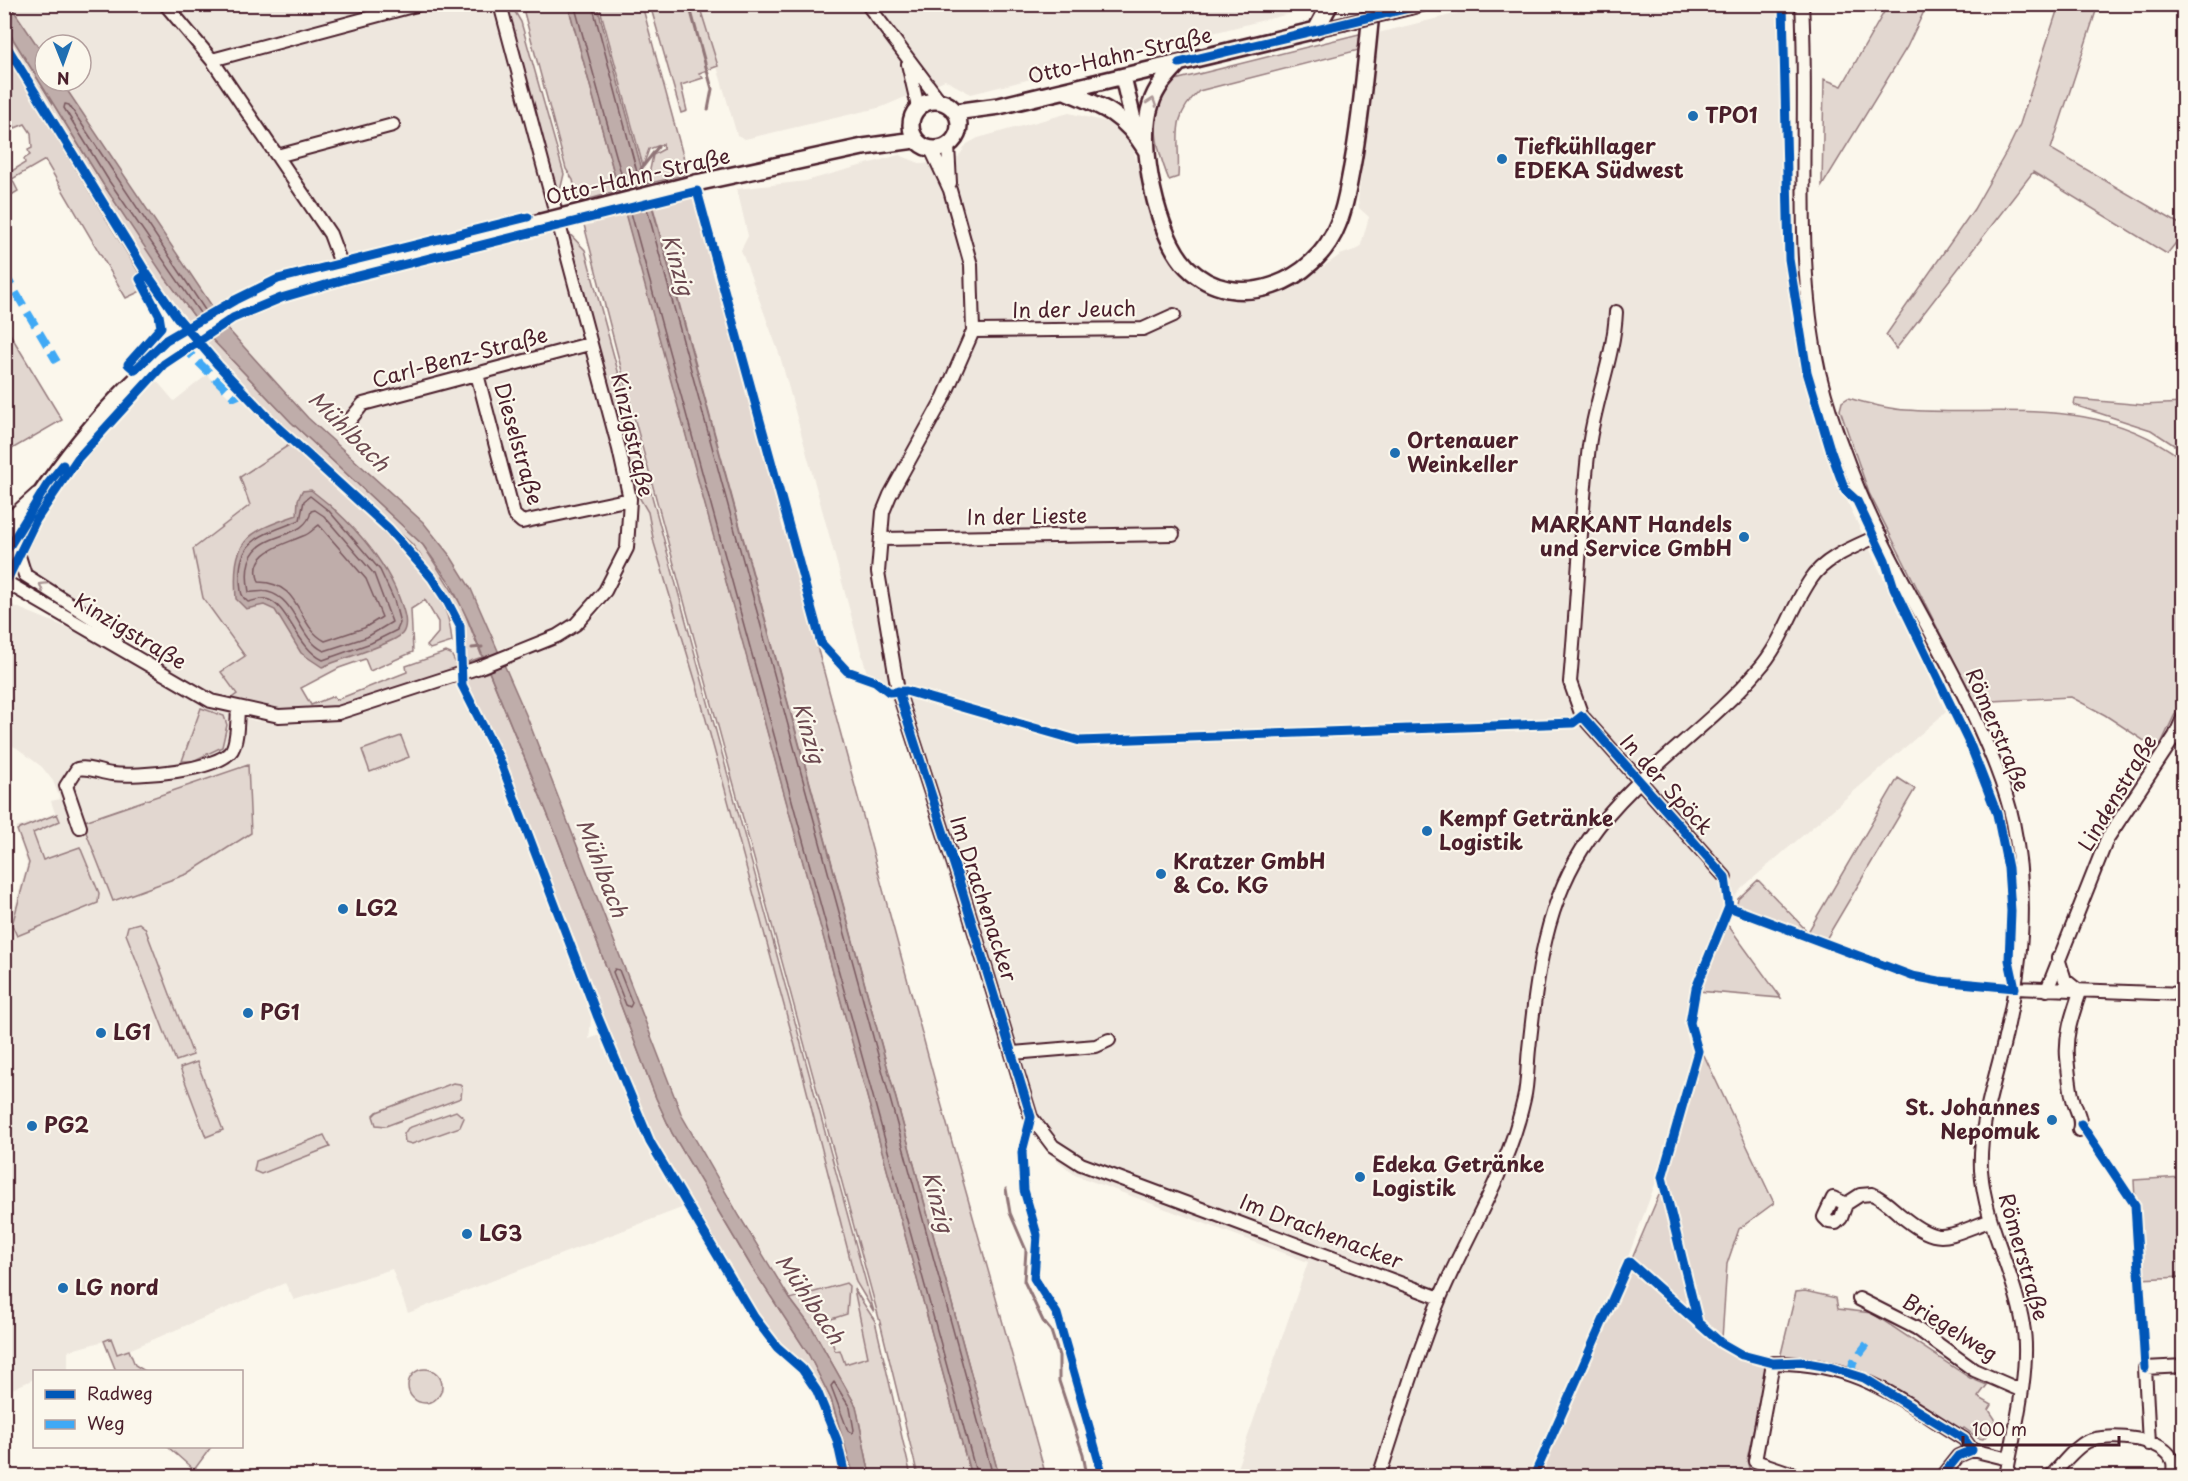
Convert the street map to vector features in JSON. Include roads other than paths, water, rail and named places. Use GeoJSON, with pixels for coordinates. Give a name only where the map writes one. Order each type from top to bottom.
{"type":"FeatureCollection","features":[{"type":"Feature","properties":{"kind":"main road"},"geometry":{"type":"LineString","coordinates":[[1316,30],[1330,4]]}},
{"type":"Feature","properties":{"kind":"main road"},"geometry":{"type":"LineString","coordinates":[[1065,91],[1115,113],[1137,135],[1146,150],[1167,235],[1187,267],[1213,284],[1233,289],[1270,287],[1293,278],[1322,254],[1338,225],[1345,203],[1362,99],[1371,4]]}},
{"type":"Feature","properties":{"kind":"main road","name":"Otto-Hahn-Straße"},"geometry":{"type":"LineString","coordinates":[[955,112],[999,106],[1316,30]]}},
{"type":"Feature","properties":{"kind":"main road"},"geometry":{"type":"LineString","coordinates":[[1146,150],[1150,105],[1160,85],[1179,63]]}},
{"type":"Feature","properties":{"kind":"main road"},"geometry":{"type":"LineString","coordinates":[[1123,76],[1137,135]]}},
{"type":"Feature","properties":{"kind":"main road"},"geometry":{"type":"LineString","coordinates":[[948,146],[931,149],[915,140],[910,123],[918,107],[924,103],[940,101],[955,112],[959,128]]}},
{"type":"Feature","properties":{"kind":"main road","name":"Otto-Hahn-Straße"},"geometry":{"type":"LineString","coordinates":[[948,146],[957,135],[959,128],[999,106]]}},
{"type":"Feature","properties":{"kind":"main road","name":"Otto-Hahn-Straße"},"geometry":{"type":"LineString","coordinates":[[863,147],[910,123]]}},
{"type":"Feature","properties":{"kind":"main road","name":"Otto-Hahn-Straße"},"geometry":{"type":"LineString","coordinates":[[4,555],[9,535],[47,485],[110,408],[141,375],[183,339],[238,306],[278,289],[343,269],[696,183],[863,147],[915,140]]}},
{"type":"Feature","properties":{"kind":"street"},"geometry":{"type":"LineString","coordinates":[[165,4],[212,60],[330,234],[343,269]]}},
{"type":"Feature","properties":{"kind":"street"},"geometry":{"type":"LineString","coordinates":[[212,60],[420,4]]}},
{"type":"Feature","properties":{"kind":"street","name":"Kinzigstraße"},"geometry":{"type":"LineString","coordinates":[[4,581],[191,692],[238,709],[279,716],[338,713],[480,667],[557,636],[576,624],[594,607],[617,572],[627,548],[630,499],[619,449],[589,344],[500,4]]}},
{"type":"Feature","properties":{"kind":"street"},"geometry":{"type":"LineString","coordinates":[[867,4],[940,101]]}},
{"type":"Feature","properties":{"kind":"street","name":"Otto-Hahn-Straße"},"geometry":{"type":"LineString","coordinates":[[1316,30],[1425,4]]}},
{"type":"Feature","properties":{"kind":"street","name":"Römerstraße"},"geometry":{"type":"LineString","coordinates":[[1801,8],[1806,273],[1819,372],[1847,461],[1880,535],[1962,692],[2002,786],[2012,820],[2024,899],[2021,955],[1987,1105],[1981,1143],[1983,1184],[1989,1221],[2019,1304],[2025,1329],[2025,1352],[2009,1459],[2011,1476]]}},
{"type":"Feature","properties":{"kind":"street"},"geometry":{"type":"LineString","coordinates":[[907,60],[918,107]]}},
{"type":"Feature","properties":{"kind":"street"},"geometry":{"type":"LineString","coordinates":[[277,156],[393,124]]}},
{"type":"Feature","properties":{"kind":"street","name":"Im Drachenacker"},"geometry":{"type":"LineString","coordinates":[[948,146],[950,190]]}},
{"type":"Feature","properties":{"kind":"street","name":"Im Drachenacker"},"geometry":{"type":"LineString","coordinates":[[931,149],[950,190],[971,265],[973,331],[944,397],[890,495],[884,512],[879,572],[898,691],[1031,1118],[1053,1146],[1065,1155],[1107,1174],[1440,1298]]}},
{"type":"Feature","properties":{"kind":"street","name":"In der Spöck"},"geometry":{"type":"LineString","coordinates":[[1616,312],[1615,340],[1597,400],[1589,446],[1570,682],[1582,716],[1725,877]]}},
{"type":"Feature","properties":{"kind":"street","name":"In der Jeuch"},"geometry":{"type":"LineString","coordinates":[[973,331],[1143,329],[1174,315]]}},
{"type":"Feature","properties":{"kind":"street","name":"Carl-Benz-Straße"},"geometry":{"type":"LineString","coordinates":[[349,421],[363,404],[589,344]]}},
{"type":"Feature","properties":{"kind":"street","name":"Dieselstraße"},"geometry":{"type":"LineString","coordinates":[[477,374],[514,515],[522,522],[630,499]]}},
{"type":"Feature","properties":{"kind":"street","name":"In der Lieste"},"geometry":{"type":"LineString","coordinates":[[881,539],[1173,534]]}},
{"type":"Feature","properties":{"kind":"street"},"geometry":{"type":"LineString","coordinates":[[9,535],[26,575],[111,630],[118,647]]}},
{"type":"Feature","properties":{"kind":"street"},"geometry":{"type":"LineString","coordinates":[[1379,1476],[1440,1298],[1492,1193],[1524,1098],[1540,965],[1556,899],[1589,839],[1639,782],[1694,735],[1767,660],[1817,572],[1843,554],[1880,535]]}},
{"type":"Feature","properties":{"kind":"street"},"geometry":{"type":"LineString","coordinates":[[80,827],[66,786],[76,769],[83,767],[112,774],[140,775],[170,772],[201,765],[230,753],[235,744],[238,709]]}},
{"type":"Feature","properties":{"kind":"street","name":"Lindenstraße"},"geometry":{"type":"LineString","coordinates":[[2046,990],[2107,840],[2175,736],[2184,716]]}},
{"type":"Feature","properties":{"kind":"street"},"geometry":{"type":"LineString","coordinates":[[2058,958],[2065,980],[2080,992]]}},
{"type":"Feature","properties":{"kind":"street"},"geometry":{"type":"LineString","coordinates":[[2015,988],[2184,994]]}},
{"type":"Feature","properties":{"kind":"street"},"geometry":{"type":"LineString","coordinates":[[2079,1130],[2081,1124],[2072,1097],[2070,1068],[2067,1059],[2067,1035],[2080,992]]}},
{"type":"Feature","properties":{"kind":"street"},"geometry":{"type":"LineString","coordinates":[[1012,1053],[1096,1046],[1109,1040]]}},
{"type":"Feature","properties":{"kind":"street"},"geometry":{"type":"LineString","coordinates":[[1846,1204],[1860,1195],[1872,1194],[1921,1232],[1935,1236],[1948,1236],[1989,1221]]}},
{"type":"Feature","properties":{"kind":"street","name":"Briegelweg"},"geometry":{"type":"LineString","coordinates":[[1859,1299],[1916,1328],[1974,1370],[2020,1390]]}},
{"type":"Feature","properties":{"kind":"street"},"geometry":{"type":"LineString","coordinates":[[1798,1476],[1755,1461],[1773,1363],[1810,1364],[1864,1378],[1964,1439],[1971,1450]]}},
{"type":"Feature","properties":{"kind":"street"},"geometry":{"type":"LineString","coordinates":[[2149,1444],[2145,1368],[2184,1366]]}},
{"type":"Feature","properties":{"kind":"street"},"geometry":{"type":"LineString","coordinates":[[2051,1476],[2086,1442],[2106,1437],[2135,1438],[2164,1449],[2173,1461],[2173,1476]]}},
{"type":"Feature","properties":{"kind":"street"},"geometry":{"type":"LineString","coordinates":[[1942,1476],[1958,1456],[1971,1450],[2009,1459]]}},
{"type":"Feature","properties":{"kind":"water"},"geometry":{"type":"Polygon","coordinates":[[[5,5],[10,5],[33,39],[33,71],[5,26],[5,5]]]}},
{"type":"Feature","properties":{"kind":"water"},"geometry":{"type":"Polygon","coordinates":[[[568,5],[597,5],[999,1476],[971,1476],[568,5]]]}},
{"type":"Feature","properties":{"kind":"water"},"geometry":{"type":"Polygon","coordinates":[[[47,93],[69,93],[226,327],[308,418],[423,522],[451,557],[471,589],[527,717],[682,1116],[790,1299],[812,1328],[856,1406],[870,1476],[854,1476],[831,1399],[809,1355],[751,1266],[672,1133],[656,1098],[557,837],[468,620],[450,583],[423,545],[291,422],[209,336],[164,276],[47,93]]]}},
{"type":"Feature","properties":{"kind":"water"},"geometry":{"type":"Polygon","coordinates":[[[311,490],[352,526],[376,555],[394,587],[406,623],[402,634],[397,638],[322,667],[301,653],[275,610],[264,605],[246,609],[236,599],[236,564],[245,542],[265,527],[297,515],[298,500],[302,491],[311,490]]]}},
{"type":"Feature","properties":{"kind":"waterway"},"geometry":{"type":"LineString","coordinates":[[689,4],[712,89],[708,110]]}},
{"type":"Feature","properties":{"kind":"waterway"},"geometry":{"type":"LineString","coordinates":[[641,169],[658,147]]}},
{"type":"Feature","properties":{"kind":"waterway"},"geometry":{"type":"LineString","coordinates":[[472,648],[482,647]]}},
{"type":"Feature","properties":{"kind":"waterway"},"geometry":{"type":"LineString","coordinates":[[1006,1189],[1010,1213],[1026,1250],[1024,1281],[1043,1321],[1051,1331],[1059,1356],[1059,1381],[1083,1454],[1087,1476]]}},
{"type":"Feature","properties":{"kind":"place","name":"TPO1"},"geometry":{"type":"Point","coordinates":[1693,116]}},
{"type":"Feature","properties":{"kind":"place","name":"Tiefkühllager EDEKA Südwest"},"geometry":{"type":"Point","coordinates":[1502,159]}},
{"type":"Feature","properties":{"kind":"place","name":"Ortenauer Weinkeller"},"geometry":{"type":"Point","coordinates":[1395,453]}},
{"type":"Feature","properties":{"kind":"place","name":"MARKANT Handels und Service GmbH"},"geometry":{"type":"Point","coordinates":[1744,537]}},
{"type":"Feature","properties":{"kind":"place","name":"Kempf Getränke Logistik"},"geometry":{"type":"Point","coordinates":[1427,831]}},
{"type":"Feature","properties":{"kind":"place","name":"Kratzer GmbH & Co. KG"},"geometry":{"type":"Point","coordinates":[1161,874]}},
{"type":"Feature","properties":{"kind":"place","name":"LG2"},"geometry":{"type":"Point","coordinates":[343,909]}},
{"type":"Feature","properties":{"kind":"place","name":"PG1"},"geometry":{"type":"Point","coordinates":[248,1013]}},
{"type":"Feature","properties":{"kind":"place","name":"LG1"},"geometry":{"type":"Point","coordinates":[101,1033]}},
{"type":"Feature","properties":{"kind":"place","name":"St. Johannes Nepomuk"},"geometry":{"type":"Point","coordinates":[2052,1120]}},
{"type":"Feature","properties":{"kind":"place","name":"PG2"},"geometry":{"type":"Point","coordinates":[32,1126]}},
{"type":"Feature","properties":{"kind":"place","name":"Edeka Getränke Logistik"},"geometry":{"type":"Point","coordinates":[1360,1177]}},
{"type":"Feature","properties":{"kind":"place","name":"LG3"},"geometry":{"type":"Point","coordinates":[467,1234]}},
{"type":"Feature","properties":{"kind":"place","name":"LG nord"},"geometry":{"type":"Point","coordinates":[63,1288]}},
{"type":"Feature","properties":{"kind":"water label","name":"Kinzig"},"geometry":{"type":"Point","coordinates":[678,265]}},
{"type":"Feature","properties":{"kind":"water label","name":"Mühlbach"},"geometry":{"type":"Point","coordinates":[349,431]}},
{"type":"Feature","properties":{"kind":"water label","name":"Kinzig"},"geometry":{"type":"Point","coordinates":[809,733]}},
{"type":"Feature","properties":{"kind":"water label","name":"Mühlbach"},"geometry":{"type":"Point","coordinates":[602,868]}},
{"type":"Feature","properties":{"kind":"water label","name":"Kinzig"},"geometry":{"type":"Point","coordinates":[938,1202]}},
{"type":"Feature","properties":{"kind":"water label","name":"Mühlbach"},"geometry":{"type":"Point","coordinates":[810,1299]}}]}
